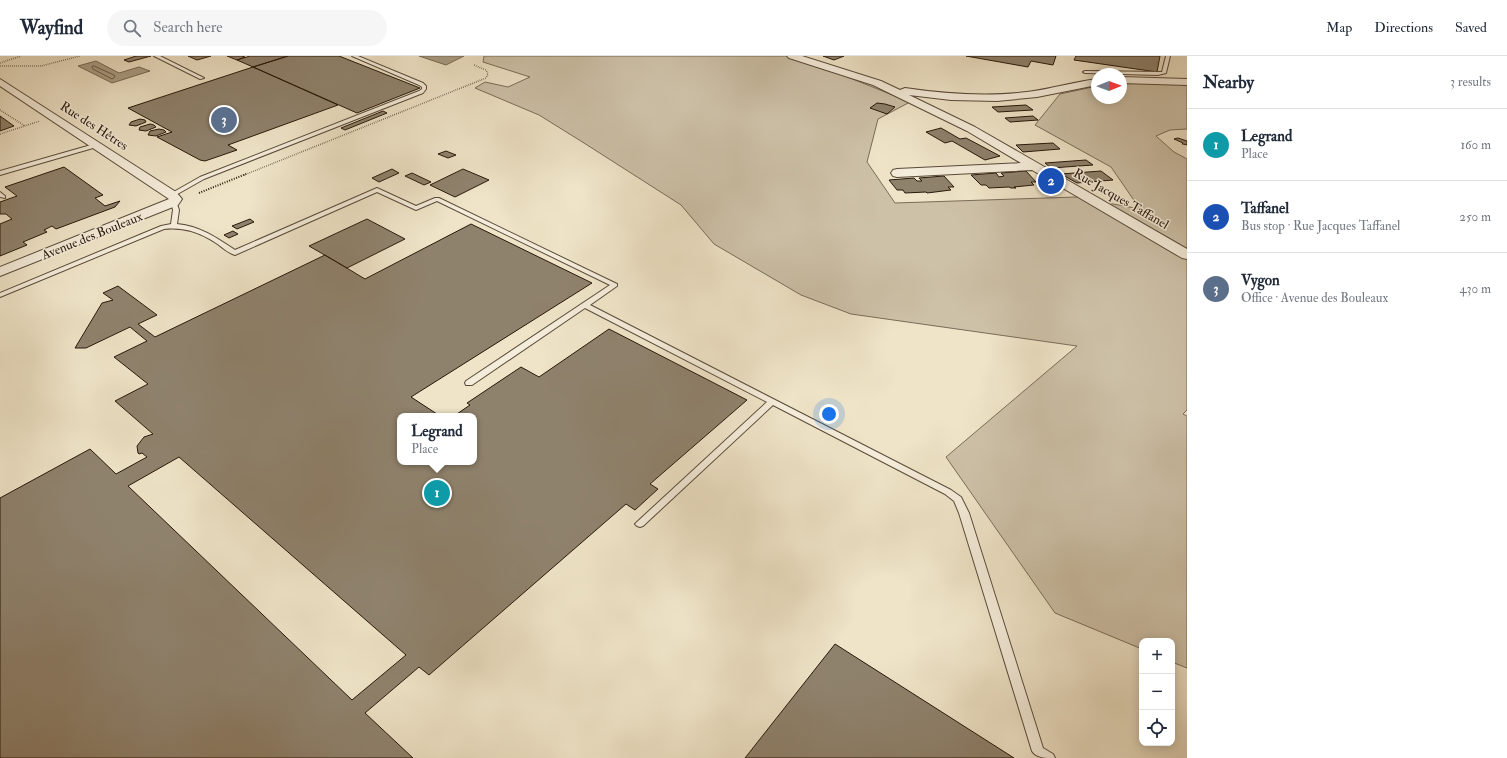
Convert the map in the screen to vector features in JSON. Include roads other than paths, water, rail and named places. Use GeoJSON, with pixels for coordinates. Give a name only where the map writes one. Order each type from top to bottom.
{"type":"FeatureCollection","features":[{"type":"Feature","properties":{"kind":"street"},"geometry":{"type":"LineString","coordinates":[[792,56],[889,89],[950,97],[990,98],[1027,95],[1091,83]]}},
{"type":"Feature","properties":{"kind":"street"},"geometry":{"type":"LineString","coordinates":[[1127,80],[1187,82]]}},
{"type":"Feature","properties":{"kind":"street","name":"Rue des Hêtres"},"geometry":{"type":"LineString","coordinates":[[0,82],[98,145],[173,198]]}},
{"type":"Feature","properties":{"kind":"street","name":"Rue Jacques Taffanel"},"geometry":{"type":"LineString","coordinates":[[889,89],[982,135],[1187,255]]}},
{"type":"Feature","properties":{"kind":"street"},"geometry":{"type":"LineString","coordinates":[[935,111],[950,97]]}},
{"type":"Feature","properties":{"kind":"street"},"geometry":{"type":"LineString","coordinates":[[897,173],[1036,166]]}},
{"type":"Feature","properties":{"kind":"street","name":"Avenue des Bouleaux"},"geometry":{"type":"LineString","coordinates":[[0,272],[173,198]]}},
{"type":"Feature","properties":{"kind":"lane"},"geometry":{"type":"LineString","coordinates":[[156,56],[202,78]]}},
{"type":"Feature","properties":{"kind":"lane"},"geometry":{"type":"LineString","coordinates":[[174,226],[176,210],[173,198],[202,178],[421,92],[424,89],[424,86],[421,84],[354,56]]}},
{"type":"Feature","properties":{"kind":"lane"},"geometry":{"type":"LineString","coordinates":[[1085,72],[1158,74],[1164,72],[1168,56]]}},
{"type":"Feature","properties":{"kind":"lane"},"geometry":{"type":"LineString","coordinates":[[0,173],[98,145]]}},
{"type":"Feature","properties":{"kind":"lane"},"geometry":{"type":"LineString","coordinates":[[0,295],[163,228],[174,226],[185,226],[196,229],[235,253],[377,190],[416,208],[437,199],[615,285],[469,383]]}},
{"type":"Feature","properties":{"kind":"lane"},"geometry":{"type":"LineString","coordinates":[[584,305],[948,492],[958,499],[964,513],[1038,751],[1049,758]]}},
{"type":"Feature","properties":{"kind":"lane"},"geometry":{"type":"LineString","coordinates":[[640,524],[772,402]]}},
{"type":"Feature","properties":{"kind":"water"},"geometry":{"type":"Polygon","coordinates":[[[419,56],[464,56],[446,65],[419,56]]]}},
{"type":"Feature","properties":{"kind":"water"},"geometry":{"type":"Polygon","coordinates":[[[96,61],[119,73],[139,67],[150,71],[112,83],[78,66],[96,61]]]}},
{"type":"Feature","properties":{"kind":"place","name":"Vygon"},"geometry":{"type":"Point","coordinates":[224,120]}},
{"type":"Feature","properties":{"kind":"place","name":"Taffanel"},"geometry":{"type":"Point","coordinates":[1051,181]}},
{"type":"Feature","properties":{"kind":"place","name":"Legrand"},"geometry":{"type":"Point","coordinates":[437,493]}}]}
